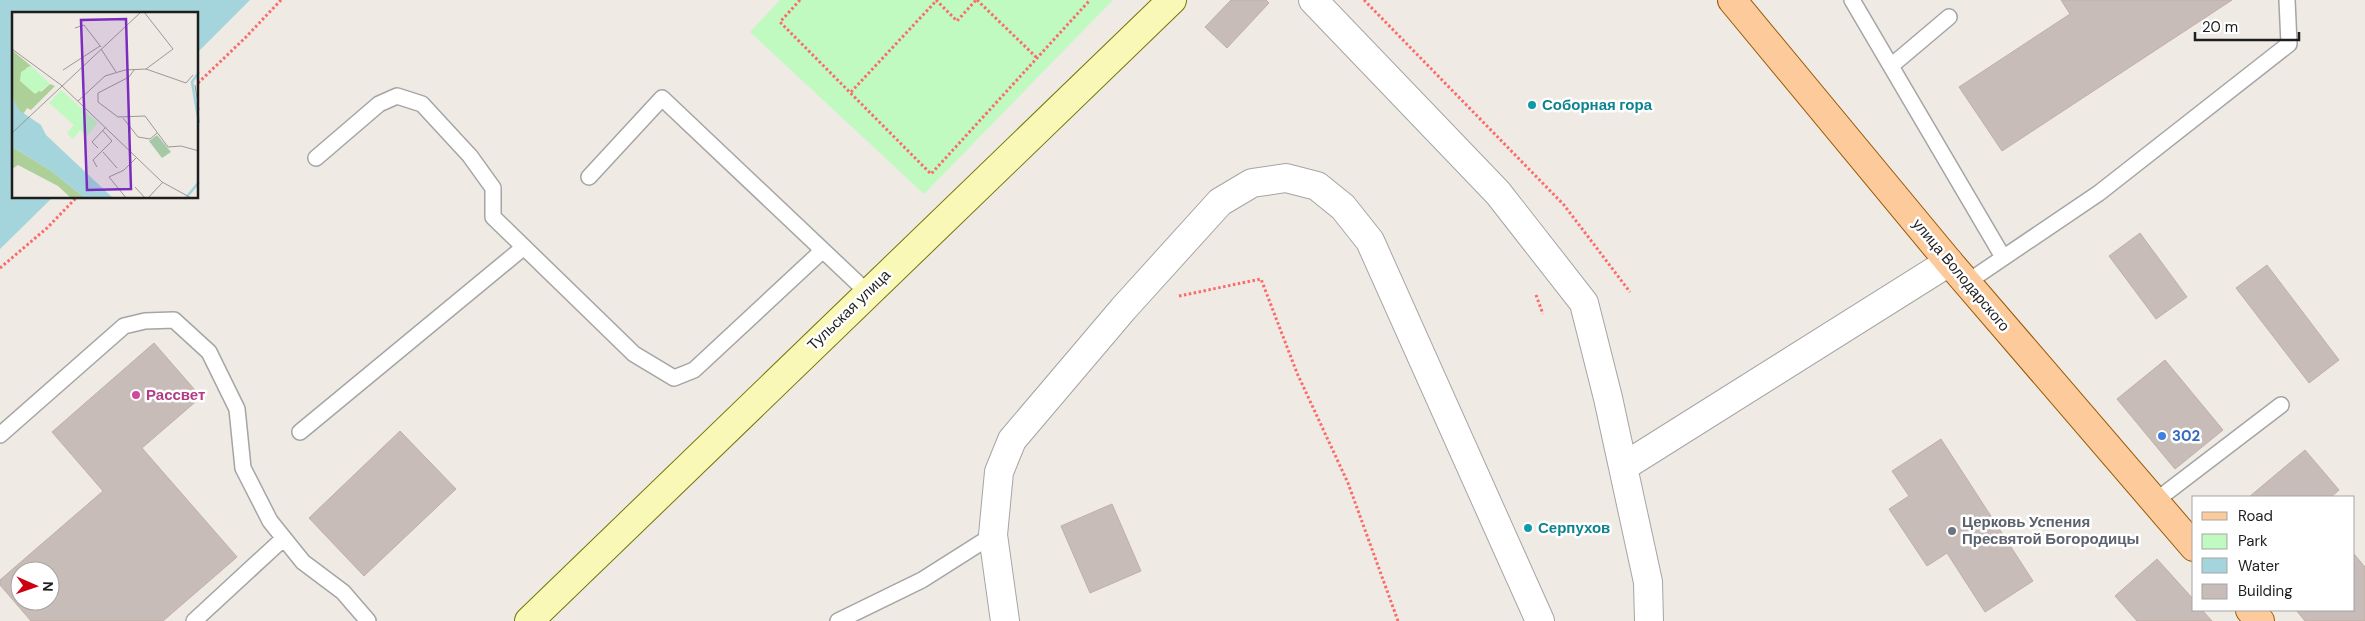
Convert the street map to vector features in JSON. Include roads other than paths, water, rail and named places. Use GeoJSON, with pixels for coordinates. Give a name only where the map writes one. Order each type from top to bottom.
{"type":"FeatureCollection","features":[{"type":"Feature","properties":{"kind":"main road","name":"улица Володарского"},"geometry":{"type":"LineString","coordinates":[[1732,0],[1966,283],[2192,545]]}},
{"type":"Feature","properties":{"kind":"main road"},"geometry":{"type":"LineString","coordinates":[[2251,611],[2260,621]]}},
{"type":"Feature","properties":{"kind":"street","name":"Тульская улица"},"geometry":{"type":"LineString","coordinates":[[528,621],[867,292],[1172,0]]}},
{"type":"Feature","properties":{"kind":"street"},"geometry":{"type":"LineString","coordinates":[[1314,0],[1498,192],[1584,303],[1608,398],[1648,582],[1649,621]]}},
{"type":"Feature","properties":{"kind":"street"},"geometry":{"type":"LineString","coordinates":[[1005,621],[993,535],[999,472],[1012,440],[1124,308],[1220,202],[1252,183],[1286,178],[1317,186],[1343,207],[1370,241],[1540,621]]}},
{"type":"Feature","properties":{"kind":"street"},"geometry":{"type":"LineString","coordinates":[[1623,467],[1949,262]]}},
{"type":"Feature","properties":{"kind":"lane"},"geometry":{"type":"LineString","coordinates":[[1852,0],[2003,257]]}},
{"type":"Feature","properties":{"kind":"lane"},"geometry":{"type":"LineString","coordinates":[[1966,283],[2099,193],[2289,44],[2287,0]]}},
{"type":"Feature","properties":{"kind":"lane"},"geometry":{"type":"LineString","coordinates":[[1891,66],[1949,18]]}},
{"type":"Feature","properties":{"kind":"lane"},"geometry":{"type":"LineString","coordinates":[[316,158],[379,104],[397,96],[422,104],[470,156],[493,188],[493,217],[634,354],[674,378],[694,370],[822,251]]}},
{"type":"Feature","properties":{"kind":"lane"},"geometry":{"type":"LineString","coordinates":[[589,177],[662,98],[867,292]]}},
{"type":"Feature","properties":{"kind":"lane"},"geometry":{"type":"LineString","coordinates":[[300,432],[524,247]]}},
{"type":"Feature","properties":{"kind":"lane"},"geometry":{"type":"LineString","coordinates":[[0,435],[124,326],[145,320],[174,320],[193,335],[208,352],[237,409],[242,468],[270,521],[303,562],[343,592],[368,621]]}},
{"type":"Feature","properties":{"kind":"lane"},"geometry":{"type":"LineString","coordinates":[[2154,502],[2281,405]]}},
{"type":"Feature","properties":{"kind":"lane"},"geometry":{"type":"LineString","coordinates":[[838,621],[922,580],[993,535]]}},
{"type":"Feature","properties":{"kind":"lane"},"geometry":{"type":"LineString","coordinates":[[194,621],[284,538]]}},
{"type":"Feature","properties":{"kind":"water"},"geometry":{"type":"Polygon","coordinates":[[[0,0],[250,0],[199,51],[199,12],[12,12],[12,199],[51,199],[0,249],[0,0]]]}},
{"type":"Feature","properties":{"kind":"place","name":"Соборная гора"},"geometry":{"type":"Point","coordinates":[1532,105]}},
{"type":"Feature","properties":{"kind":"place","name":"Рассвет"},"geometry":{"type":"Point","coordinates":[136,395]}},
{"type":"Feature","properties":{"kind":"place","name":"302"},"geometry":{"type":"Point","coordinates":[2162,436]}},
{"type":"Feature","properties":{"kind":"place","name":"Серпухов"},"geometry":{"type":"Point","coordinates":[1528,528]}},
{"type":"Feature","properties":{"kind":"place","name":"Церковь Успения Пресвятой Богородицы"},"geometry":{"type":"Point","coordinates":[1952,531]}}]}
